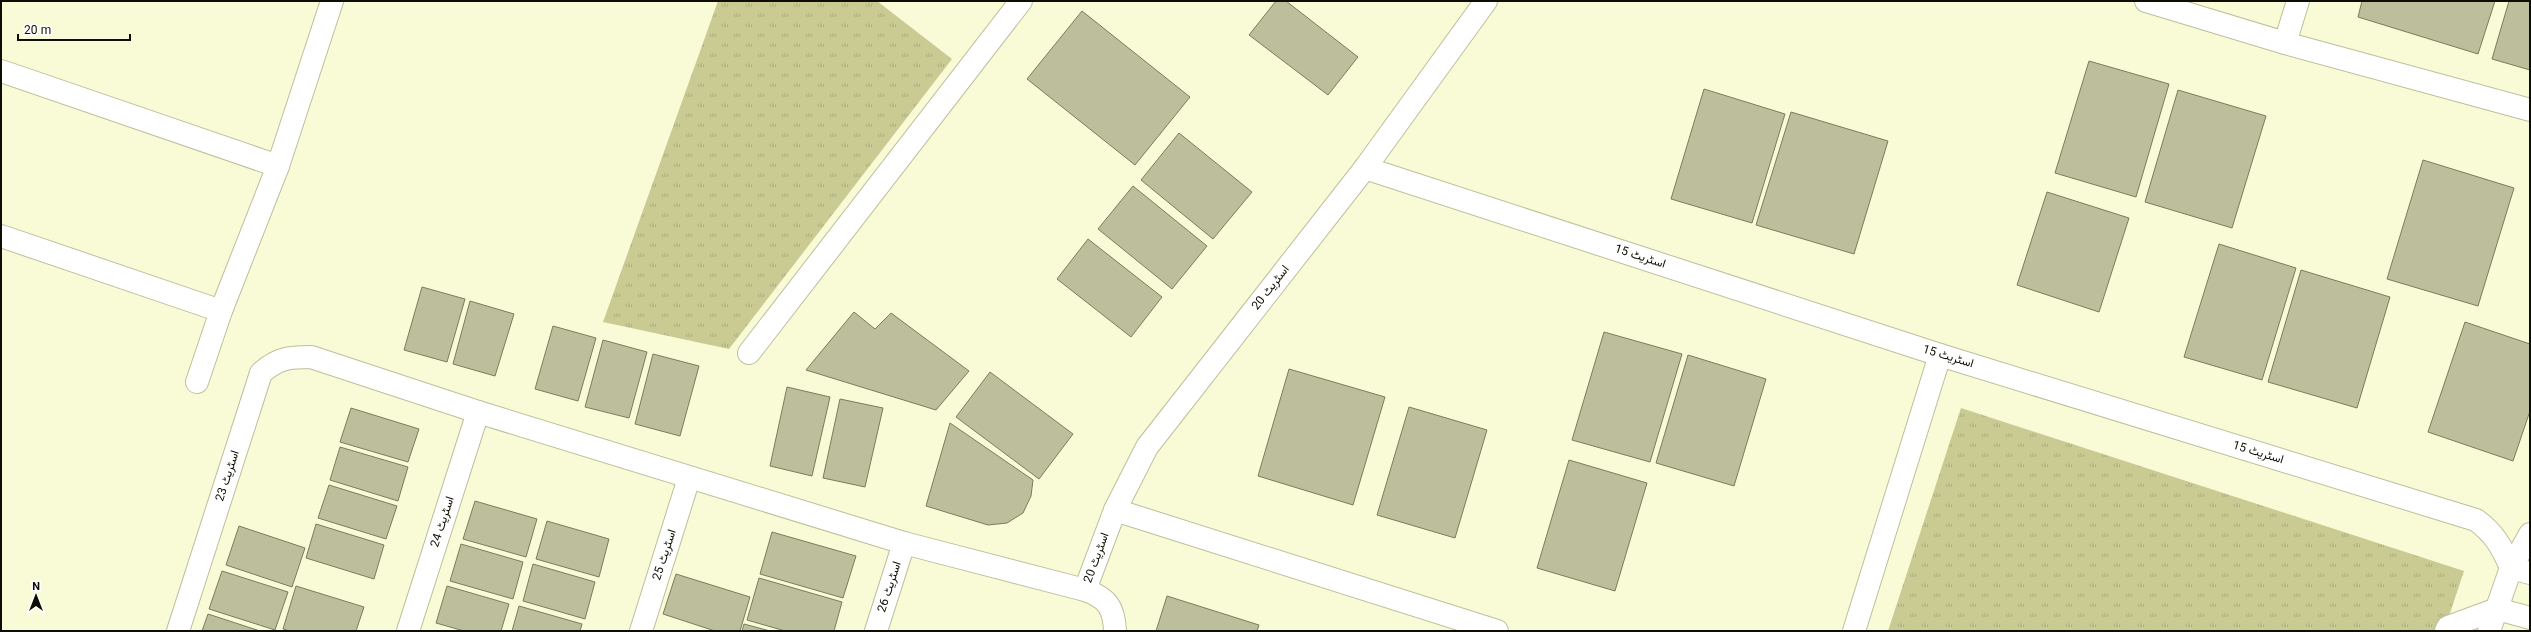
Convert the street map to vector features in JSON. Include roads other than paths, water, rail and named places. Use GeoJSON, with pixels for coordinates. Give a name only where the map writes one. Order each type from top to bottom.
{"type":"FeatureCollection","features":[{"type":"Feature","properties":{"kind":"street"},"geometry":{"type":"LineString","coordinates":[[197,382],[221,311],[278,166],[332,1]]}},
{"type":"Feature","properties":{"kind":"street"},"geometry":{"type":"LineString","coordinates":[[749,353],[1021,1]]}},
{"type":"Feature","properties":{"kind":"street","name":"اسٹریٹ 20"},"geometry":{"type":"LineString","coordinates":[[1086,590],[1115,510],[1147,447],[1365,168],[1486,1]]}},
{"type":"Feature","properties":{"kind":"street"},"geometry":{"type":"LineString","coordinates":[[2146,1],[2285,43],[2530,110]]}},
{"type":"Feature","properties":{"kind":"street"},"geometry":{"type":"LineString","coordinates":[[2285,43],[2298,1]]}},
{"type":"Feature","properties":{"kind":"street"},"geometry":{"type":"LineString","coordinates":[[1,71],[278,166]]}},
{"type":"Feature","properties":{"kind":"street","name":"اسٹریٹ 15"},"geometry":{"type":"LineString","coordinates":[[1365,168],[1940,355],[2476,520],[2489,530],[2524,568]]}},
{"type":"Feature","properties":{"kind":"street"},"geometry":{"type":"LineString","coordinates":[[1,236],[221,311]]}},
{"type":"Feature","properties":{"kind":"street"},"geometry":{"type":"LineString","coordinates":[[1854,631],[1940,355]]}},
{"type":"Feature","properties":{"kind":"street","name":"اسٹریٹ 23"},"geometry":{"type":"LineString","coordinates":[[178,631],[261,373],[274,362],[292,357],[311,357],[478,412],[904,543],[1086,590],[1102,596],[1110,606],[1115,631]]}},
{"type":"Feature","properties":{"kind":"street","name":"اسٹریٹ 24"},"geometry":{"type":"LineString","coordinates":[[408,631],[478,412]]}},
{"type":"Feature","properties":{"kind":"street","name":"اسٹریٹ 25"},"geometry":{"type":"LineString","coordinates":[[641,631],[689,478]]}},
{"type":"Feature","properties":{"kind":"street"},"geometry":{"type":"LineString","coordinates":[[1115,510],[1497,631]]}},
{"type":"Feature","properties":{"kind":"street"},"geometry":{"type":"LineString","coordinates":[[2489,631],[2496,609],[2524,568],[2530,534]]}},
{"type":"Feature","properties":{"kind":"street","name":"اسٹریٹ 26"},"geometry":{"type":"LineString","coordinates":[[876,631],[904,543]]}},
{"type":"Feature","properties":{"kind":"street"},"geometry":{"type":"LineString","coordinates":[[2446,631],[2448,627],[2496,609],[2530,620],[2527,631]]}}]}
